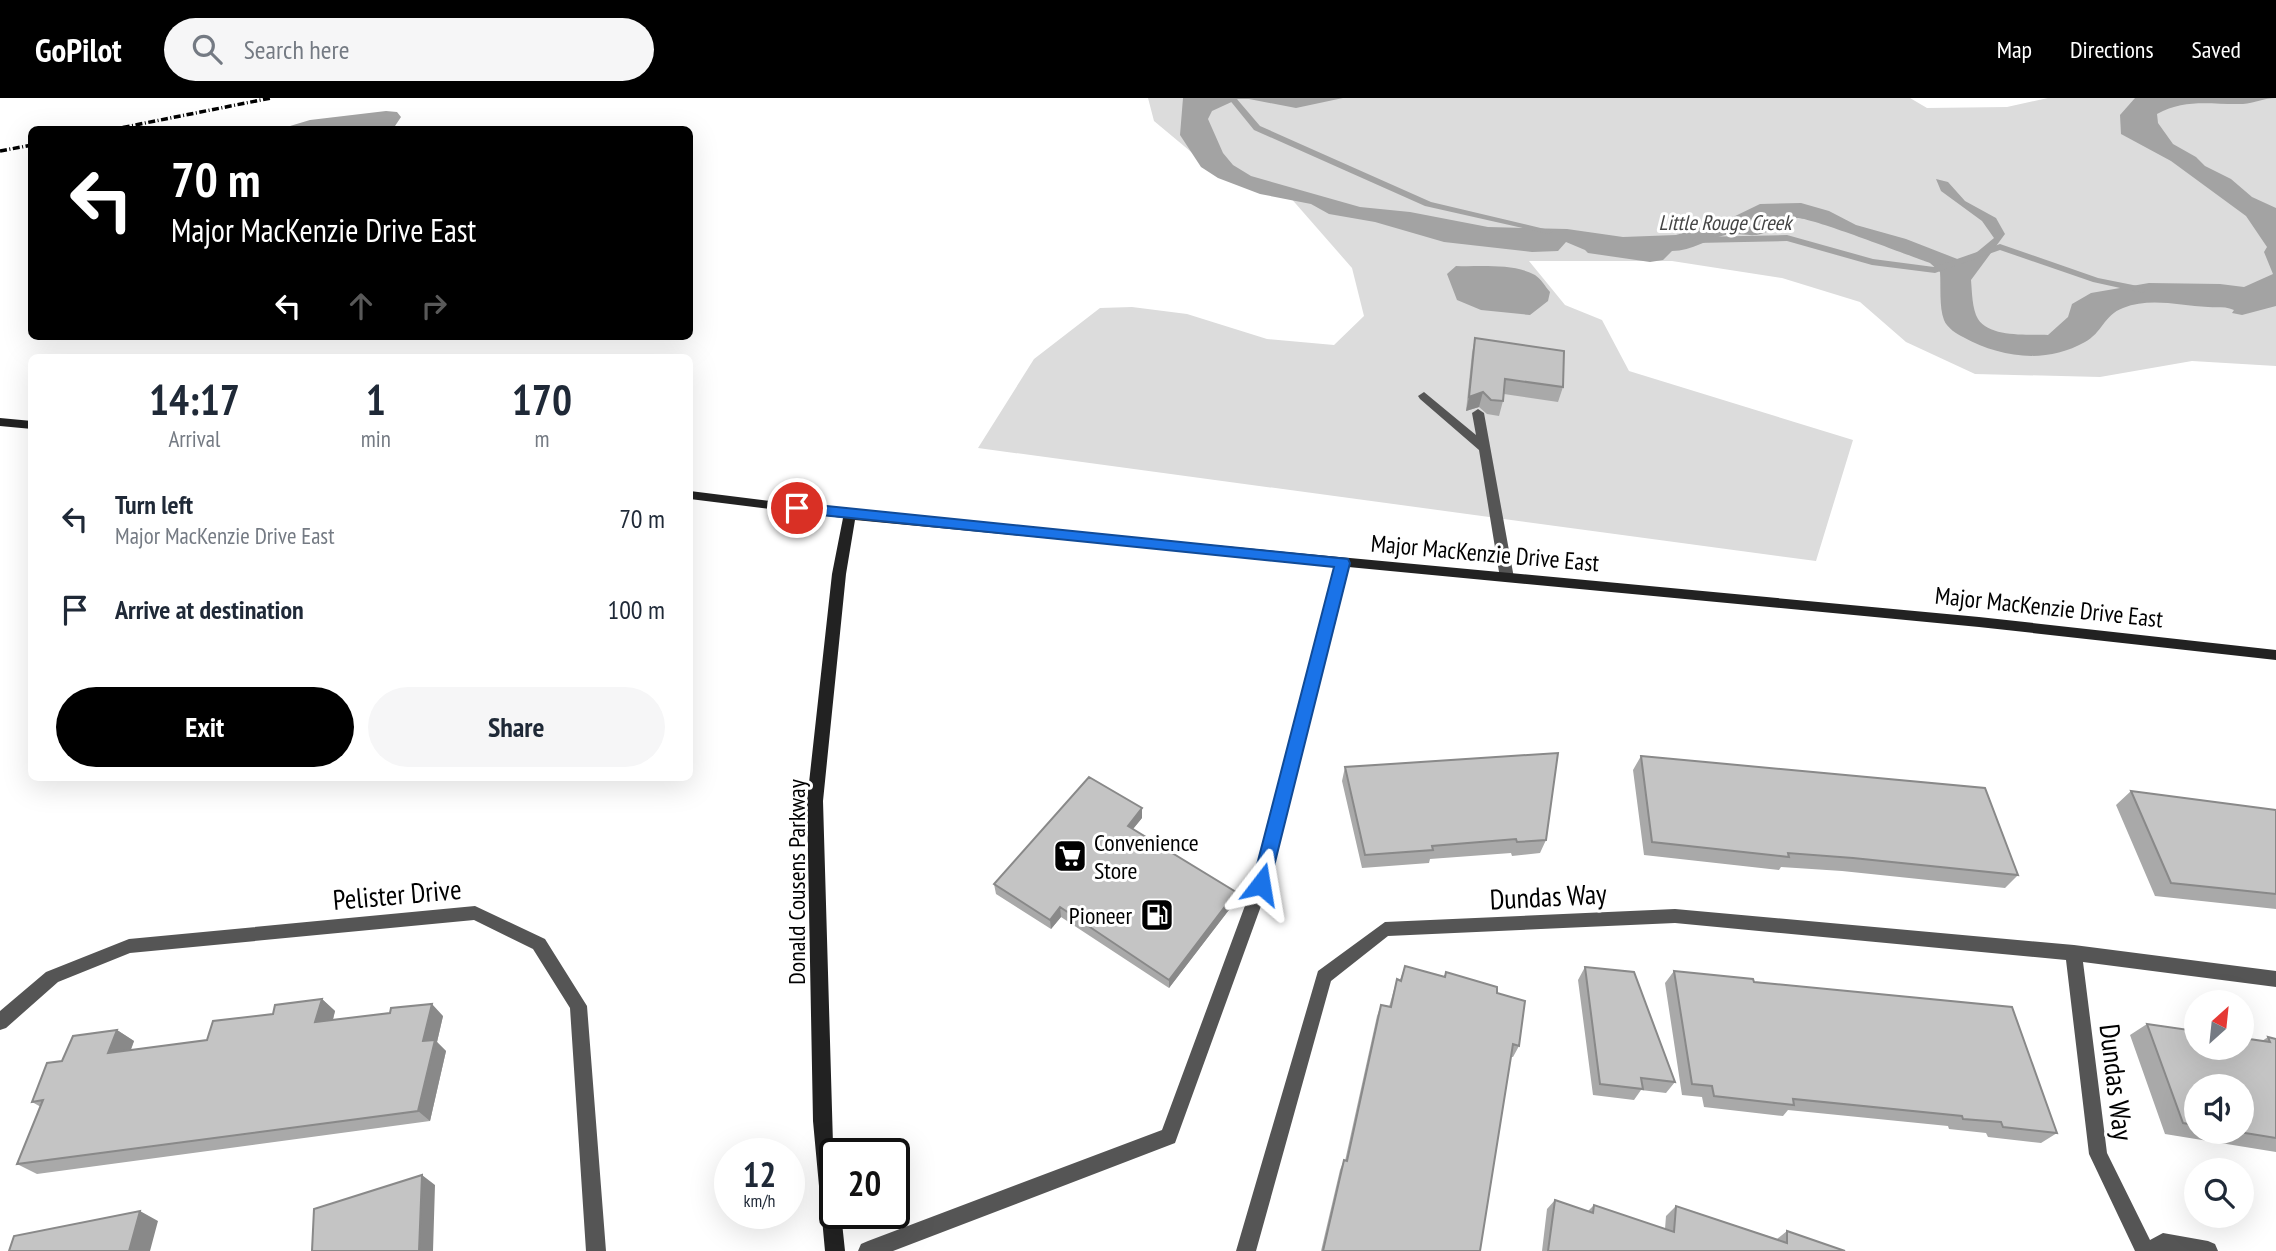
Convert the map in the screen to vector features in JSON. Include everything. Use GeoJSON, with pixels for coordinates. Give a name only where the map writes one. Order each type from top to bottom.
{"type":"FeatureCollection","features":[{"type":"Feature","properties":{"kind":"main road"},"geometry":{"type":"LineString","coordinates":[[0,422],[28,425]]}},
{"type":"Feature","properties":{"kind":"main road","name":"Major MacKenzie Drive East"},"geometry":{"type":"LineString","coordinates":[[693,495],[850,515],[1979,622],[2276,655]]}},
{"type":"Feature","properties":{"kind":"main road","name":"Donald Cousens Parkway"},"geometry":{"type":"LineString","coordinates":[[835,1251],[822,1121],[815,802],[839,574],[850,515]]}},
{"type":"Feature","properties":{"kind":"street"},"geometry":{"type":"LineString","coordinates":[[1424,396],[1485,449]]}},
{"type":"Feature","properties":{"kind":"street"},"geometry":{"type":"LineString","coordinates":[[1478,413],[1507,578]]}},
{"type":"Feature","properties":{"kind":"street"},"geometry":{"type":"LineString","coordinates":[[868,1251],[1169,1137],[1261,884],[1343,563]]}},
{"type":"Feature","properties":{"kind":"street","name":"Pelister Drive"},"geometry":{"type":"LineString","coordinates":[[0,1022],[52,977],[130,946],[475,913],[539,944],[578,1006],[596,1251]]}},
{"type":"Feature","properties":{"kind":"street","name":"Dundas Way"},"geometry":{"type":"LineString","coordinates":[[1246,1251],[1324,976],[1385,929],[1675,916],[2074,953],[2276,979]]}},
{"type":"Feature","properties":{"kind":"street","name":"Dundas Way"},"geometry":{"type":"LineString","coordinates":[[2074,953],[2098,1154],[2145,1251]]}},
{"type":"Feature","properties":{"kind":"street"},"geometry":{"type":"LineString","coordinates":[[2151,1251],[2164,1243],[2208,1251]]}},
{"type":"Feature","properties":{"kind":"shaded area"},"geometry":{"type":"Polygon","coordinates":[[[1148,98],[1910,98],[1927,108],[2007,107],[2048,98],[2276,98],[2276,366],[2192,361],[2100,377],[1975,374],[1906,342],[1860,302],[1782,278],[1672,261],[1529,261],[1565,305],[1602,320],[1629,371],[1853,440],[1816,561],[978,448],[1034,359],[1100,308],[1132,307],[1187,314],[1267,339],[1334,345],[1364,316],[1352,268],[1289,196],[1202,161],[1154,121],[1148,98]]]}},
{"type":"Feature","properties":{"kind":"water","name":"Little Rouge Creek"},"geometry":{"type":"Polygon","coordinates":[[[1183,98],[1343,98],[1296,108],[1238,99],[1212,111],[1208,119],[1223,153],[1233,165],[1251,176],[1360,207],[1410,212],[1488,227],[1567,229],[1623,237],[1676,235],[1700,228],[1709,220],[1729,219],[1760,204],[1801,203],[1965,262],[1994,238],[1982,221],[1941,191],[1936,179],[1948,182],[1965,201],[1996,218],[2005,234],[1971,280],[1973,305],[1978,319],[1984,325],[2000,332],[2048,335],[2068,317],[2072,304],[2091,293],[2149,283],[2244,287],[2273,274],[2264,252],[2267,247],[2246,216],[2171,161],[2121,134],[2120,115],[2135,98],[2276,98],[2243,104],[2189,104],[2157,114],[2158,123],[2173,144],[2196,157],[2205,166],[2231,179],[2252,197],[2276,208],[2276,306],[2242,315],[2224,308],[2144,303],[2117,311],[2091,338],[2070,349],[2039,356],[2008,354],[1978,344],[1947,326],[1941,309],[1940,272],[1930,263],[1804,219],[1792,219],[1757,235],[1729,234],[1687,249],[1672,251],[1663,260],[1650,262],[1588,253],[1566,242],[1558,251],[1532,252],[1444,242],[1375,222],[1329,214],[1311,204],[1260,194],[1218,178],[1201,167],[1180,135],[1183,98]]]}},
{"type":"Feature","properties":{"kind":"water"},"geometry":{"type":"Polygon","coordinates":[[[386,111],[397,112],[401,117],[395,126],[290,126],[310,120],[386,111]]]}},
{"type":"Feature","properties":{"kind":"water"},"geometry":{"type":"Polygon","coordinates":[[[1456,266],[1507,267],[1526,271],[1537,277],[1550,292],[1548,301],[1530,315],[1481,310],[1457,300],[1447,274],[1456,266]]]}},
{"type":"Feature","properties":{"kind":"building"},"geometry":{"type":"Polygon","coordinates":[[[1475,338],[1564,351],[1563,387],[1505,379],[1503,401],[1491,400],[1483,392],[1469,397],[1475,338]]]}},
{"type":"Feature","properties":{"kind":"building"},"geometry":{"type":"Polygon","coordinates":[[[1558,753],[1546,840],[1517,842],[1516,839],[1432,846],[1433,850],[1365,855],[1345,767],[1558,753]]]}},
{"type":"Feature","properties":{"kind":"building"},"geometry":{"type":"Polygon","coordinates":[[[1641,756],[1985,788],[2018,875],[1788,853],[1789,857],[1652,842],[1641,756]]]}},
{"type":"Feature","properties":{"kind":"building"},"geometry":{"type":"Polygon","coordinates":[[[1089,777],[1142,808],[1128,826],[1236,892],[1169,980],[1060,907],[1050,920],[994,884],[1089,777]]]}},
{"type":"Feature","properties":{"kind":"building"},"geometry":{"type":"Polygon","coordinates":[[[2131,791],[2276,810],[2276,894],[2171,883],[2131,791]]]}},
{"type":"Feature","properties":{"kind":"building"},"geometry":{"type":"Polygon","coordinates":[[[1405,966],[1445,977],[1446,972],[1497,987],[1497,993],[1525,1001],[1519,1046],[1513,1044],[1480,1251],[1323,1251],[1344,1160],[1347,1161],[1381,1005],[1391,1007],[1397,979],[1401,981],[1405,966]]]}},
{"type":"Feature","properties":{"kind":"building"},"geometry":{"type":"Polygon","coordinates":[[[1585,967],[1634,972],[1675,1082],[1641,1078],[1643,1089],[1600,1084],[1585,967]]]}},
{"type":"Feature","properties":{"kind":"building"},"geometry":{"type":"Polygon","coordinates":[[[1674,971],[1753,979],[1754,982],[2012,1007],[2057,1133],[2003,1127],[2001,1122],[1963,1119],[1962,1116],[1793,1099],[1794,1105],[1714,1096],[1712,1086],[1692,1084],[1674,971]]]}},
{"type":"Feature","properties":{"kind":"building"},"geometry":{"type":"Polygon","coordinates":[[[322,999],[315,1022],[390,1013],[391,1008],[432,1004],[423,1041],[435,1040],[418,1111],[17,1164],[43,1100],[32,1102],[47,1063],[62,1061],[73,1036],[117,1030],[108,1053],[207,1040],[213,1021],[273,1014],[275,1005],[322,999]]]}},
{"type":"Feature","properties":{"kind":"building"},"geometry":{"type":"Polygon","coordinates":[[[2147,1024],[2184,1029],[2184,1060],[2254,1060],[2254,1040],[2270,1042],[2268,1037],[2276,1039],[2276,1138],[2254,1134],[2254,1074],[2184,1074],[2183,1123],[2147,1024]]]}},
{"type":"Feature","properties":{"kind":"building"},"geometry":{"type":"Polygon","coordinates":[[[422,1175],[419,1251],[312,1251],[314,1209],[422,1175]]]}},
{"type":"Feature","properties":{"kind":"building"},"geometry":{"type":"Polygon","coordinates":[[[1555,1200],[1593,1213],[1594,1205],[1674,1232],[1676,1206],[1787,1243],[1787,1231],[1845,1251],[1548,1251],[1555,1200]]]}},
{"type":"Feature","properties":{"kind":"building"},"geometry":{"type":"Polygon","coordinates":[[[140,1211],[129,1251],[9,1251],[14,1236],[140,1211]]]}},
{"type":"Feature","properties":{"kind":"waterway","name":"Little Rouge Creek"},"geometry":{"type":"LineString","coordinates":[[1232,98],[1257,128],[1428,204],[1549,231]]}},
{"type":"Feature","properties":{"kind":"waterway","name":"Little Rouge Creek"},"geometry":{"type":"LineString","coordinates":[[1696,240],[1787,238],[1872,262],[1935,270],[2000,247],[2096,280],[2143,290]]}},
{"type":"Feature","properties":{"kind":"railway"},"geometry":{"type":"LineString","coordinates":[[130,126],[271,98]]}},
{"type":"Feature","properties":{"kind":"railway"},"geometry":{"type":"LineString","coordinates":[[0,151],[28,146]]}},
{"type":"Feature","properties":{"kind":"place","name":"Convenience Store"},"geometry":{"type":"Point","coordinates":[1070,856]}},
{"type":"Feature","properties":{"kind":"place","name":"Pioneer"},"geometry":{"type":"Point","coordinates":[1157,915]}},
{"type":"Feature","properties":{"kind":"route"},"geometry":{"type":"LineString","coordinates":[[797,508],[1343,563],[1261,884]]}}]}
